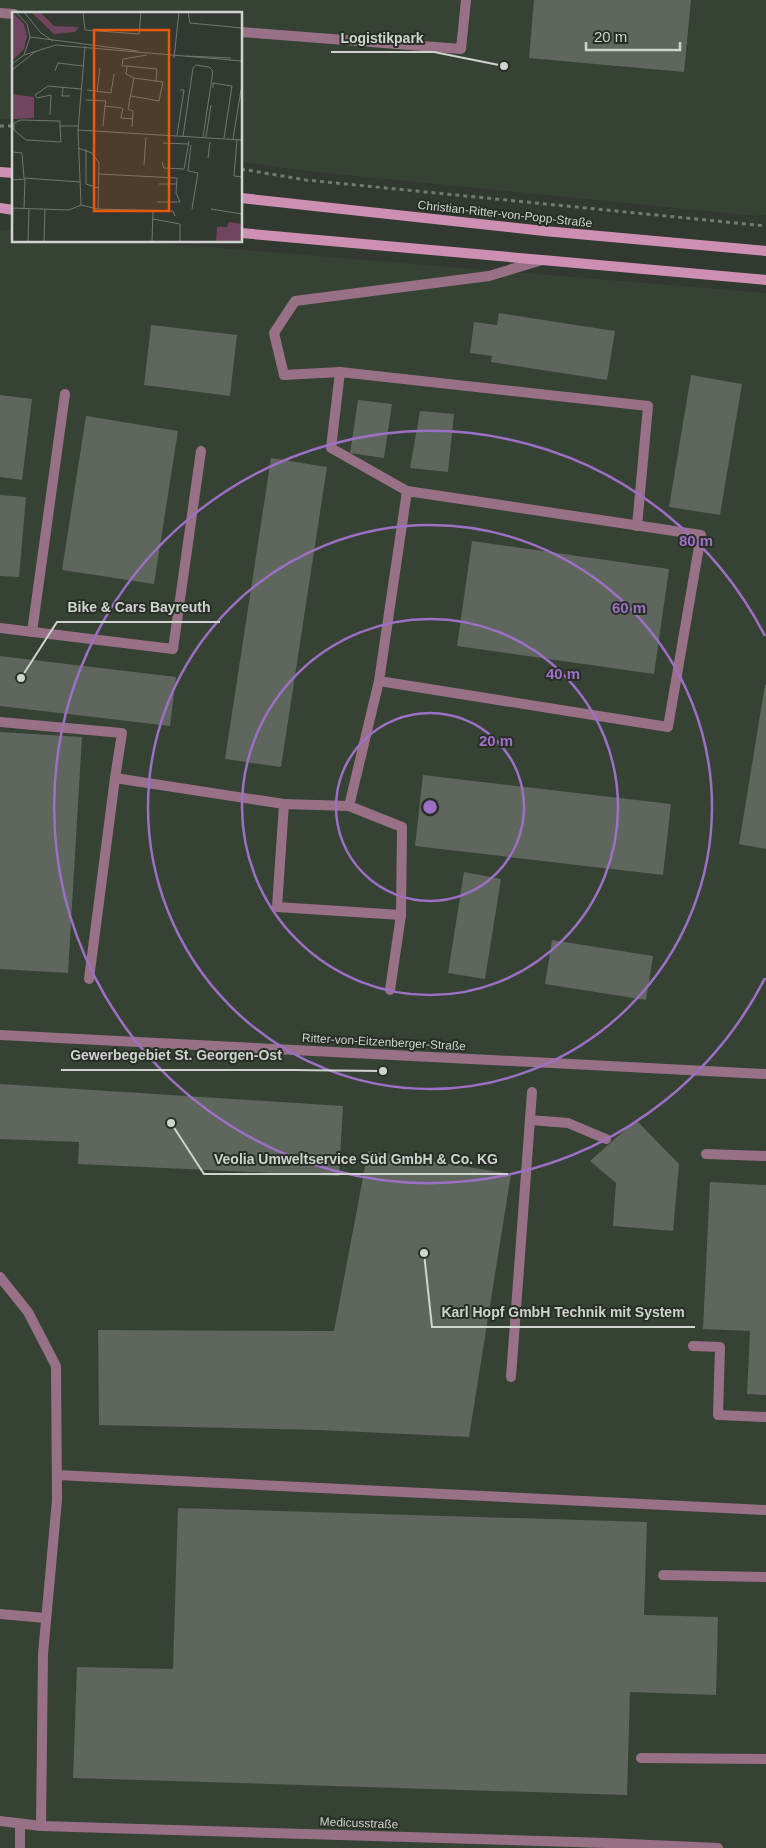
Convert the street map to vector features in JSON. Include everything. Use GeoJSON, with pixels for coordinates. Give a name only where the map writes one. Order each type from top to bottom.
{"type":"FeatureCollection","features":[{"type":"Feature","properties":{"kind":"main road","name":"Christian-Ritter-von-Popp-Straße"},"geometry":{"type":"LineString","coordinates":[[242,198],[544,231],[766,251]]}},
{"type":"Feature","properties":{"kind":"main road"},"geometry":{"type":"LineString","coordinates":[[242,232],[766,280]]}},
{"type":"Feature","properties":{"kind":"street"},"geometry":{"type":"LineString","coordinates":[[242,32],[461,49],[466,0]]}},
{"type":"Feature","properties":{"kind":"street"},"geometry":{"type":"LineString","coordinates":[[543,260],[488,276],[294,301],[274,333],[284,375],[340,372],[648,406],[637,526]]}},
{"type":"Feature","properties":{"kind":"street"},"geometry":{"type":"LineString","coordinates":[[340,372],[331,448],[407,491],[702,536],[668,727],[379,681]]}},
{"type":"Feature","properties":{"kind":"street"},"geometry":{"type":"LineString","coordinates":[[32,632],[66,394]]}},
{"type":"Feature","properties":{"kind":"street"},"geometry":{"type":"LineString","coordinates":[[0,628],[173,649],[201,451]]}},
{"type":"Feature","properties":{"kind":"street"},"geometry":{"type":"LineString","coordinates":[[349,806],[379,681],[407,491]]}},
{"type":"Feature","properties":{"kind":"street"},"geometry":{"type":"LineString","coordinates":[[0,722],[122,733],[89,979]]}},
{"type":"Feature","properties":{"kind":"street"},"geometry":{"type":"LineString","coordinates":[[115,778],[284,804],[349,806],[402,827],[401,915],[390,990]]}},
{"type":"Feature","properties":{"kind":"street"},"geometry":{"type":"LineString","coordinates":[[284,804],[277,907],[401,915]]}},
{"type":"Feature","properties":{"kind":"street","name":"Ritter-von-Eitzenberger-Straße"},"geometry":{"type":"LineString","coordinates":[[0,1035],[766,1074]]}},
{"type":"Feature","properties":{"kind":"street"},"geometry":{"type":"LineString","coordinates":[[511,1377],[532,1092]]}},
{"type":"Feature","properties":{"kind":"street"},"geometry":{"type":"LineString","coordinates":[[530,1120],[568,1123],[606,1139]]}},
{"type":"Feature","properties":{"kind":"street"},"geometry":{"type":"LineString","coordinates":[[706,1154],[766,1156]]}},
{"type":"Feature","properties":{"kind":"street"},"geometry":{"type":"LineString","coordinates":[[0,1277],[28,1312],[56,1366],[57,1500],[43,1654],[41,1826]]}},
{"type":"Feature","properties":{"kind":"street"},"geometry":{"type":"LineString","coordinates":[[693,1346],[720,1348],[718,1415],[766,1417]]}},
{"type":"Feature","properties":{"kind":"street"},"geometry":{"type":"LineString","coordinates":[[57,1475],[766,1510]]}},
{"type":"Feature","properties":{"kind":"street"},"geometry":{"type":"LineString","coordinates":[[663,1575],[766,1577]]}},
{"type":"Feature","properties":{"kind":"street"},"geometry":{"type":"LineString","coordinates":[[0,1614],[46,1618]]}},
{"type":"Feature","properties":{"kind":"street"},"geometry":{"type":"LineString","coordinates":[[641,1758],[766,1759]]}},
{"type":"Feature","properties":{"kind":"street","name":"Medicusstraße"},"geometry":{"type":"LineString","coordinates":[[0,1821],[41,1826],[606,1846],[718,1848]]}},
{"type":"Feature","properties":{"kind":"street"},"geometry":{"type":"LineString","coordinates":[[20,1824],[20,1848]]}},
{"type":"Feature","properties":{"kind":"path"},"geometry":{"type":"LineString","coordinates":[[242,169],[306,180],[766,226]]}},
{"type":"Feature","properties":{"kind":"shaded area"},"geometry":{"type":"Polygon","coordinates":[[[0,0],[766,0],[766,215],[757,216],[307,171],[242,162],[242,12],[12,12],[12,119],[0,119],[0,0]]]}},
{"type":"Feature","properties":{"kind":"shaded area"},"geometry":{"type":"Polygon","coordinates":[[[0,230],[12,231],[12,242],[147,242],[766,293],[766,1848],[0,1848],[0,230]]]}},
{"type":"Feature","properties":{"kind":"building"},"geometry":{"type":"Polygon","coordinates":[[[534,0],[691,0],[684,72],[529,58],[534,0]]]}},
{"type":"Feature","properties":{"kind":"building"},"geometry":{"type":"Polygon","coordinates":[[[499,313],[615,331],[607,380],[491,362],[492,356],[470,353],[474,322],[497,325],[499,313]]]}},
{"type":"Feature","properties":{"kind":"building"},"geometry":{"type":"Polygon","coordinates":[[[151,325],[237,335],[230,396],[144,385],[151,325]]]}},
{"type":"Feature","properties":{"kind":"building"},"geometry":{"type":"Polygon","coordinates":[[[691,375],[742,384],[720,515],[669,507],[691,375]]]}},
{"type":"Feature","properties":{"kind":"building"},"geometry":{"type":"Polygon","coordinates":[[[0,395],[32,399],[22,480],[0,477],[0,395]]]}},
{"type":"Feature","properties":{"kind":"building"},"geometry":{"type":"Polygon","coordinates":[[[358,400],[392,404],[384,458],[350,453],[358,400]]]}},
{"type":"Feature","properties":{"kind":"building"},"geometry":{"type":"Polygon","coordinates":[[[420,411],[454,414],[448,472],[410,468],[420,411]]]}},
{"type":"Feature","properties":{"kind":"building"},"geometry":{"type":"Polygon","coordinates":[[[86,416],[178,431],[154,584],[62,570],[86,416]]]}},
{"type":"Feature","properties":{"kind":"building"},"geometry":{"type":"Polygon","coordinates":[[[271,458],[327,467],[281,767],[225,759],[271,458]]]}},
{"type":"Feature","properties":{"kind":"building"},"geometry":{"type":"Polygon","coordinates":[[[0,495],[26,497],[19,577],[0,576],[0,495]]]}},
{"type":"Feature","properties":{"kind":"building"},"geometry":{"type":"Polygon","coordinates":[[[472,541],[669,569],[654,674],[457,646],[472,541]]]}},
{"type":"Feature","properties":{"kind":"building"},"geometry":{"type":"Polygon","coordinates":[[[0,656],[176,677],[170,726],[0,706],[0,656]]]}},
{"type":"Feature","properties":{"kind":"building"},"geometry":{"type":"Polygon","coordinates":[[[766,685],[766,849],[739,844],[766,685]]]}},
{"type":"Feature","properties":{"kind":"building"},"geometry":{"type":"Polygon","coordinates":[[[0,732],[82,737],[68,973],[0,969],[0,732]]]}},
{"type":"Feature","properties":{"kind":"building"},"geometry":{"type":"Polygon","coordinates":[[[423,775],[671,804],[663,875],[415,846],[423,775]]]}},
{"type":"Feature","properties":{"kind":"building"},"geometry":{"type":"Polygon","coordinates":[[[464,872],[501,879],[485,979],[448,973],[464,872]]]}},
{"type":"Feature","properties":{"kind":"building"},"geometry":{"type":"Polygon","coordinates":[[[552,940],[653,956],[646,1000],[545,984],[552,940]]]}},
{"type":"Feature","properties":{"kind":"building"},"geometry":{"type":"Polygon","coordinates":[[[0,1084],[343,1106],[339,1176],[78,1164],[79,1142],[0,1139],[0,1084]]]}},
{"type":"Feature","properties":{"kind":"building"},"geometry":{"type":"Polygon","coordinates":[[[636,1120],[679,1164],[673,1231],[613,1226],[616,1183],[590,1161],[636,1120]]]}},
{"type":"Feature","properties":{"kind":"building"},"geometry":{"type":"Polygon","coordinates":[[[368,1151],[511,1174],[469,1437],[319,1430],[99,1425],[98,1330],[334,1331],[368,1151]]]}},
{"type":"Feature","properties":{"kind":"building"},"geometry":{"type":"Polygon","coordinates":[[[710,1182],[766,1185],[766,1395],[747,1394],[750,1331],[703,1329],[710,1182]]]}},
{"type":"Feature","properties":{"kind":"building"},"geometry":{"type":"Polygon","coordinates":[[[178,1508],[647,1522],[644,1615],[718,1617],[716,1695],[630,1692],[627,1795],[73,1778],[77,1667],[173,1669],[178,1508]]]}},
{"type":"Feature","properties":{"kind":"place","name":"Logistikpark"},"geometry":{"type":"Point","coordinates":[504,66]}},
{"type":"Feature","properties":{"kind":"place","name":"Bike & Cars Bayreuth"},"geometry":{"type":"Point","coordinates":[21,678]}},
{"type":"Feature","properties":{"kind":"place","name":"Gewerbegebiet St. Georgen-Ost"},"geometry":{"type":"Point","coordinates":[383,1071]}},
{"type":"Feature","properties":{"kind":"place","name":"Veolia Umweltservice Süd GmbH & Co. KG"},"geometry":{"type":"Point","coordinates":[171,1123]}},
{"type":"Feature","properties":{"kind":"place","name":"Karl Hopf GmbH Technik mit System"},"geometry":{"type":"Point","coordinates":[424,1253]}}]}
